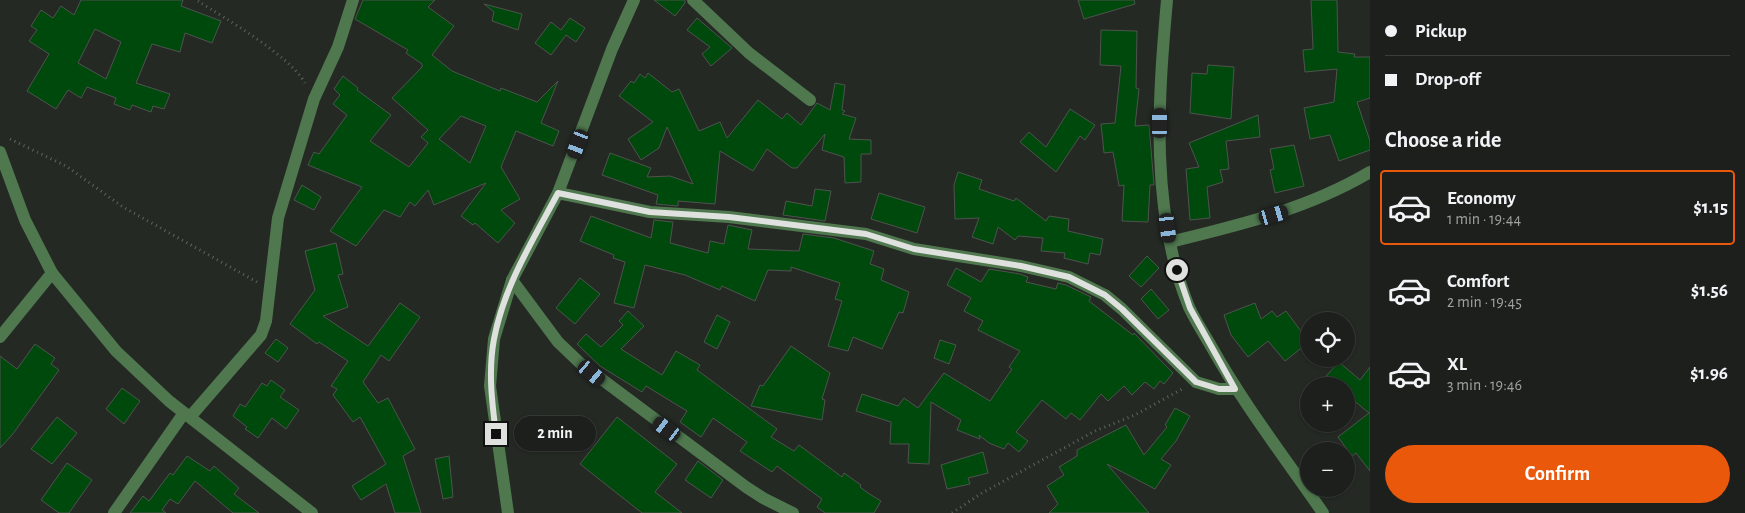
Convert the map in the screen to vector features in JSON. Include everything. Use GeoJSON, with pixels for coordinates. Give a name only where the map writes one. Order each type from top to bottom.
{"type":"FeatureCollection","features":[{"type":"Feature","properties":{"kind":"street"},"geometry":{"type":"LineString","coordinates":[[114,513],[187,415],[261,335],[266,321],[278,218],[314,99],[338,47],[353,0]]}},
{"type":"Feature","properties":{"kind":"street"},"geometry":{"type":"LineString","coordinates":[[508,513],[490,386],[494,339],[512,280],[558,193],[612,49],[634,0]]}},
{"type":"Feature","properties":{"kind":"street"},"geometry":{"type":"LineString","coordinates":[[693,0],[748,53],[810,100]]}},
{"type":"Feature","properties":{"kind":"street"},"geometry":{"type":"LineString","coordinates":[[1167,0],[1160,168],[1170,242],[1190,308],[1235,389],[1323,513]]}},
{"type":"Feature","properties":{"kind":"street"},"geometry":{"type":"LineString","coordinates":[[0,152],[25,220],[52,274],[116,351],[187,415],[312,513]]}},
{"type":"Feature","properties":{"kind":"street"},"geometry":{"type":"LineString","coordinates":[[1170,242],[1293,209],[1370,172]]}},
{"type":"Feature","properties":{"kind":"street"},"geometry":{"type":"LineString","coordinates":[[558,193],[650,212],[729,217],[866,234],[914,249],[1021,266],[1069,277],[1105,295],[1122,309],[1196,382],[1219,389],[1235,389]]}},
{"type":"Feature","properties":{"kind":"street"},"geometry":{"type":"LineString","coordinates":[[0,337],[52,274]]}},
{"type":"Feature","properties":{"kind":"street"},"geometry":{"type":"LineString","coordinates":[[512,280],[558,342],[586,368],[746,487],[763,498],[794,513]]}},
{"type":"Feature","properties":{"kind":"path"},"geometry":{"type":"LineString","coordinates":[[198,1],[242,29],[284,60],[303,80],[314,99]]}},
{"type":"Feature","properties":{"kind":"path"},"geometry":{"type":"LineString","coordinates":[[8,139],[66,166],[123,207],[269,288]]}},
{"type":"Feature","properties":{"kind":"path"},"geometry":{"type":"LineString","coordinates":[[952,513],[982,493],[1095,431],[1135,415],[1196,382]]}},
{"type":"Feature","properties":{"kind":"building"},"geometry":{"type":"Polygon","coordinates":[[[81,0],[183,0],[181,6],[221,21],[212,43],[185,33],[180,52],[152,44],[136,83],[170,94],[164,109],[153,106],[151,112],[132,105],[130,110],[114,104],[116,98],[87,87],[81,98],[68,90],[56,109],[27,91],[49,54],[29,41],[37,30],[31,26],[41,10],[53,18],[61,6],[74,15],[81,0]],[[95,29],[78,63],[106,79],[121,42],[95,29]]]}},
{"type":"Feature","properties":{"kind":"building"},"geometry":{"type":"Polygon","coordinates":[[[363,0],[435,0],[428,7],[454,26],[432,55],[452,71],[500,91],[501,88],[537,102],[558,81],[541,123],[559,131],[553,146],[516,131],[501,167],[520,199],[501,210],[515,223],[498,243],[475,223],[473,225],[461,216],[486,183],[434,205],[428,190],[415,206],[410,202],[400,217],[384,210],[356,246],[330,231],[362,187],[308,165],[314,152],[319,154],[347,115],[333,104],[340,95],[334,89],[343,76],[358,88],[357,90],[391,115],[370,141],[409,167],[428,143],[421,137],[428,130],[392,98],[422,67],[422,64],[406,53],[408,50],[355,19],[363,0]],[[461,116],[439,139],[470,163],[486,126],[461,116]]]}},
{"type":"Feature","properties":{"kind":"building"},"geometry":{"type":"Polygon","coordinates":[[[654,0],[685,0],[685,3],[675,16],[654,0]]]}},
{"type":"Feature","properties":{"kind":"building"},"geometry":{"type":"Polygon","coordinates":[[[1078,0],[1134,0],[1135,4],[1084,19],[1078,0]]]}},
{"type":"Feature","properties":{"kind":"building"},"geometry":{"type":"Polygon","coordinates":[[[1311,0],[1337,0],[1338,52],[1355,54],[1354,57],[1370,57],[1370,98],[1357,102],[1370,141],[1370,150],[1339,161],[1330,135],[1310,139],[1304,108],[1334,102],[1337,69],[1305,72],[1303,50],[1313,49],[1311,0]]]}},
{"type":"Feature","properties":{"kind":"building"},"geometry":{"type":"Polygon","coordinates":[[[484,4],[522,14],[518,30],[492,21],[494,12],[484,4]]]}},
{"type":"Feature","properties":{"kind":"building"},"geometry":{"type":"Polygon","coordinates":[[[570,18],[585,28],[576,42],[566,35],[551,55],[535,43],[551,22],[561,30],[570,18]]]}},
{"type":"Feature","properties":{"kind":"building"},"geometry":{"type":"Polygon","coordinates":[[[697,18],[732,48],[711,66],[702,54],[710,47],[687,30],[697,18]]]}},
{"type":"Feature","properties":{"kind":"building"},"geometry":{"type":"Polygon","coordinates":[[[1101,30],[1137,31],[1136,88],[1139,89],[1135,126],[1149,125],[1154,185],[1150,185],[1148,222],[1122,221],[1124,185],[1119,186],[1113,152],[1104,153],[1101,124],[1115,123],[1121,66],[1100,65],[1101,30]]]}},
{"type":"Feature","properties":{"kind":"building"},"geometry":{"type":"Polygon","coordinates":[[[1208,65],[1234,67],[1231,119],[1190,113],[1192,73],[1207,74],[1208,65]]]}},
{"type":"Feature","properties":{"kind":"building"},"geometry":{"type":"Polygon","coordinates":[[[648,73],[672,92],[679,89],[699,131],[720,122],[727,138],[758,100],[782,119],[787,113],[801,125],[817,103],[830,110],[835,83],[845,85],[842,110],[845,111],[842,114],[856,118],[849,139],[871,140],[871,154],[861,154],[861,182],[845,183],[844,157],[822,150],[825,134],[797,168],[792,168],[767,149],[753,171],[720,151],[715,204],[678,201],[678,206],[656,204],[658,195],[602,175],[610,153],[651,168],[647,177],[670,176],[693,184],[667,127],[659,148],[641,160],[628,139],[653,122],[619,96],[631,81],[634,83],[640,74],[645,78],[648,73]]]}},
{"type":"Feature","properties":{"kind":"building"},"geometry":{"type":"Polygon","coordinates":[[[1070,109],[1095,125],[1085,140],[1080,136],[1056,172],[1020,142],[1029,132],[1046,147],[1070,109]]]}},
{"type":"Feature","properties":{"kind":"building"},"geometry":{"type":"Polygon","coordinates":[[[1258,115],[1260,137],[1226,141],[1229,169],[1220,170],[1223,182],[1207,187],[1210,218],[1190,220],[1186,169],[1199,167],[1189,143],[1258,115]]]}},
{"type":"Feature","properties":{"kind":"building"},"geometry":{"type":"Polygon","coordinates":[[[1294,145],[1304,186],[1275,193],[1270,170],[1274,169],[1270,149],[1294,145]]]}},
{"type":"Feature","properties":{"kind":"building"},"geometry":{"type":"Polygon","coordinates":[[[958,172],[982,180],[979,189],[1014,201],[1016,198],[1046,221],[1049,216],[1069,219],[1068,231],[1103,239],[1100,255],[1090,253],[1088,264],[1064,258],[1065,253],[1041,251],[1043,238],[1018,236],[1015,240],[998,227],[993,244],[972,237],[979,218],[955,219],[954,185],[958,172]]]}},
{"type":"Feature","properties":{"kind":"building"},"geometry":{"type":"Polygon","coordinates":[[[302,185],[321,197],[314,210],[294,200],[302,185]]]}},
{"type":"Feature","properties":{"kind":"building"},"geometry":{"type":"Polygon","coordinates":[[[815,189],[831,191],[825,221],[783,215],[786,201],[812,206],[815,189]]]}},
{"type":"Feature","properties":{"kind":"building"},"geometry":{"type":"Polygon","coordinates":[[[879,193],[925,207],[917,233],[871,219],[879,193]]]}},
{"type":"Feature","properties":{"kind":"building"},"geometry":{"type":"Polygon","coordinates":[[[591,216],[651,238],[654,220],[673,222],[670,243],[708,253],[710,241],[724,244],[728,225],[752,230],[748,249],[799,251],[803,234],[834,238],[874,251],[870,264],[884,269],[881,280],[909,292],[903,313],[899,312],[882,349],[853,337],[848,351],[828,346],[842,301],[835,299],[840,283],[791,267],[791,271],[768,270],[755,301],[722,286],[720,290],[685,275],[645,265],[634,308],[614,303],[625,262],[613,258],[614,255],[580,241],[591,216]]]}},
{"type":"Feature","properties":{"kind":"building"},"geometry":{"type":"Polygon","coordinates":[[[336,243],[343,274],[338,275],[348,307],[323,316],[368,346],[400,303],[420,317],[389,361],[381,355],[363,382],[378,403],[388,398],[415,449],[403,456],[421,513],[395,513],[386,484],[361,500],[352,486],[386,464],[360,417],[353,422],[333,395],[337,389],[331,386],[348,361],[319,342],[317,344],[290,324],[315,290],[305,251],[336,243]]]}},
{"type":"Feature","properties":{"kind":"building"},"geometry":{"type":"Polygon","coordinates":[[[1147,256],[1159,268],[1141,287],[1129,276],[1147,256]]]}},
{"type":"Feature","properties":{"kind":"building"},"geometry":{"type":"Polygon","coordinates":[[[956,268],[981,282],[989,269],[1020,274],[1028,277],[1026,282],[1056,289],[1058,283],[1066,285],[1091,297],[1089,301],[1133,335],[1134,333],[1173,373],[1164,384],[1160,381],[1154,389],[1145,382],[1132,395],[1124,386],[1108,401],[1101,394],[1080,420],[1071,413],[1066,419],[1042,400],[1016,432],[1028,441],[1019,452],[1008,443],[1004,449],[989,443],[979,435],[980,439],[957,430],[961,420],[931,402],[929,464],[908,463],[909,444],[890,444],[891,422],[856,411],[862,394],[898,406],[904,398],[918,408],[944,373],[990,401],[1012,369],[1009,367],[1020,351],[978,330],[983,321],[964,311],[971,298],[947,285],[956,268]]]}},
{"type":"Feature","properties":{"kind":"building"},"geometry":{"type":"Polygon","coordinates":[[[580,278],[600,294],[575,324],[556,308],[580,278]]]}},
{"type":"Feature","properties":{"kind":"building"},"geometry":{"type":"Polygon","coordinates":[[[1151,289],[1169,310],[1158,319],[1141,299],[1151,289]]]}},
{"type":"Feature","properties":{"kind":"building"},"geometry":{"type":"Polygon","coordinates":[[[1255,303],[1261,319],[1272,311],[1277,317],[1286,311],[1300,330],[1300,349],[1285,361],[1268,341],[1248,357],[1231,335],[1224,315],[1255,303]]]}},
{"type":"Feature","properties":{"kind":"building"},"geometry":{"type":"Polygon","coordinates":[[[628,311],[644,326],[621,349],[662,375],[676,351],[700,365],[697,370],[777,429],[771,437],[794,451],[799,445],[842,477],[844,473],[861,485],[860,487],[881,501],[874,513],[825,513],[817,507],[822,499],[777,466],[772,472],[740,451],[747,442],[713,418],[701,437],[680,422],[687,411],[646,386],[642,392],[600,366],[577,344],[586,334],[601,347],[623,325],[619,321],[628,311]]]}},
{"type":"Feature","properties":{"kind":"building"},"geometry":{"type":"Polygon","coordinates":[[[717,315],[730,322],[717,349],[704,342],[717,315]]]}},
{"type":"Feature","properties":{"kind":"building"},"geometry":{"type":"Polygon","coordinates":[[[276,339],[288,348],[278,362],[265,353],[276,339]]]}},
{"type":"Feature","properties":{"kind":"building"},"geometry":{"type":"Polygon","coordinates":[[[940,340],[956,345],[949,364],[934,358],[940,340]]]}},
{"type":"Feature","properties":{"kind":"building"},"geometry":{"type":"Polygon","coordinates":[[[35,344],[55,358],[51,364],[59,370],[12,435],[0,448],[0,356],[17,369],[35,344]]]}},
{"type":"Feature","properties":{"kind":"building"},"geometry":{"type":"Polygon","coordinates":[[[791,346],[830,373],[822,399],[825,400],[822,420],[751,406],[760,385],[763,386],[791,346]]]}},
{"type":"Feature","properties":{"kind":"building"},"geometry":{"type":"Polygon","coordinates":[[[1334,367],[1345,367],[1360,380],[1370,367],[1370,471],[1355,454],[1355,442],[1342,442],[1338,437],[1344,432],[1355,432],[1355,424],[1369,413],[1355,401],[1355,377],[1325,377],[1334,367]]]}},
{"type":"Feature","properties":{"kind":"building"},"geometry":{"type":"Polygon","coordinates":[[[271,380],[285,390],[280,397],[299,410],[286,429],[272,418],[258,438],[245,429],[247,427],[233,416],[240,404],[245,407],[262,383],[267,386],[271,380]]]}},
{"type":"Feature","properties":{"kind":"building"},"geometry":{"type":"Polygon","coordinates":[[[122,388],[140,401],[124,424],[106,409],[122,388]]]}},
{"type":"Feature","properties":{"kind":"building"},"geometry":{"type":"Polygon","coordinates":[[[1175,408],[1190,416],[1176,441],[1161,459],[1171,465],[1155,489],[1107,464],[1149,513],[1049,513],[1058,504],[1047,486],[1064,475],[1059,467],[1077,456],[1077,450],[1126,425],[1144,455],[1167,427],[1165,425],[1175,408]]]}},
{"type":"Feature","properties":{"kind":"building"},"geometry":{"type":"Polygon","coordinates":[[[57,417],[77,433],[52,464],[31,449],[57,417]]]}},
{"type":"Feature","properties":{"kind":"building"},"geometry":{"type":"Polygon","coordinates":[[[617,417],[677,464],[655,492],[682,513],[642,513],[580,464],[617,417]]]}},
{"type":"Feature","properties":{"kind":"building"},"geometry":{"type":"Polygon","coordinates":[[[983,452],[988,473],[968,478],[970,484],[947,489],[941,465],[983,452]]]}},
{"type":"Feature","properties":{"kind":"building"},"geometry":{"type":"Polygon","coordinates":[[[187,456],[210,471],[214,466],[239,488],[234,494],[259,513],[233,513],[195,481],[178,504],[170,499],[162,510],[166,513],[130,513],[143,496],[149,501],[170,473],[173,475],[187,456]]]}},
{"type":"Feature","properties":{"kind":"building"},"geometry":{"type":"Polygon","coordinates":[[[449,456],[453,497],[443,499],[435,459],[449,456]]]}},
{"type":"Feature","properties":{"kind":"building"},"geometry":{"type":"Polygon","coordinates":[[[698,461],[723,480],[711,498],[685,480],[698,461]]]}},
{"type":"Feature","properties":{"kind":"building"},"geometry":{"type":"Polygon","coordinates":[[[67,463],[92,480],[69,513],[59,513],[41,500],[67,463]]]}},
{"type":"Feature","properties":{"kind":"route"},"geometry":{"type":"LineString","coordinates":[[496,434],[490,386],[494,339],[512,280],[558,193],[650,212],[729,217],[866,234],[914,249],[1021,266],[1069,277],[1105,295],[1122,309],[1196,382],[1219,389],[1235,389],[1190,308],[1177,270]]}}]}
